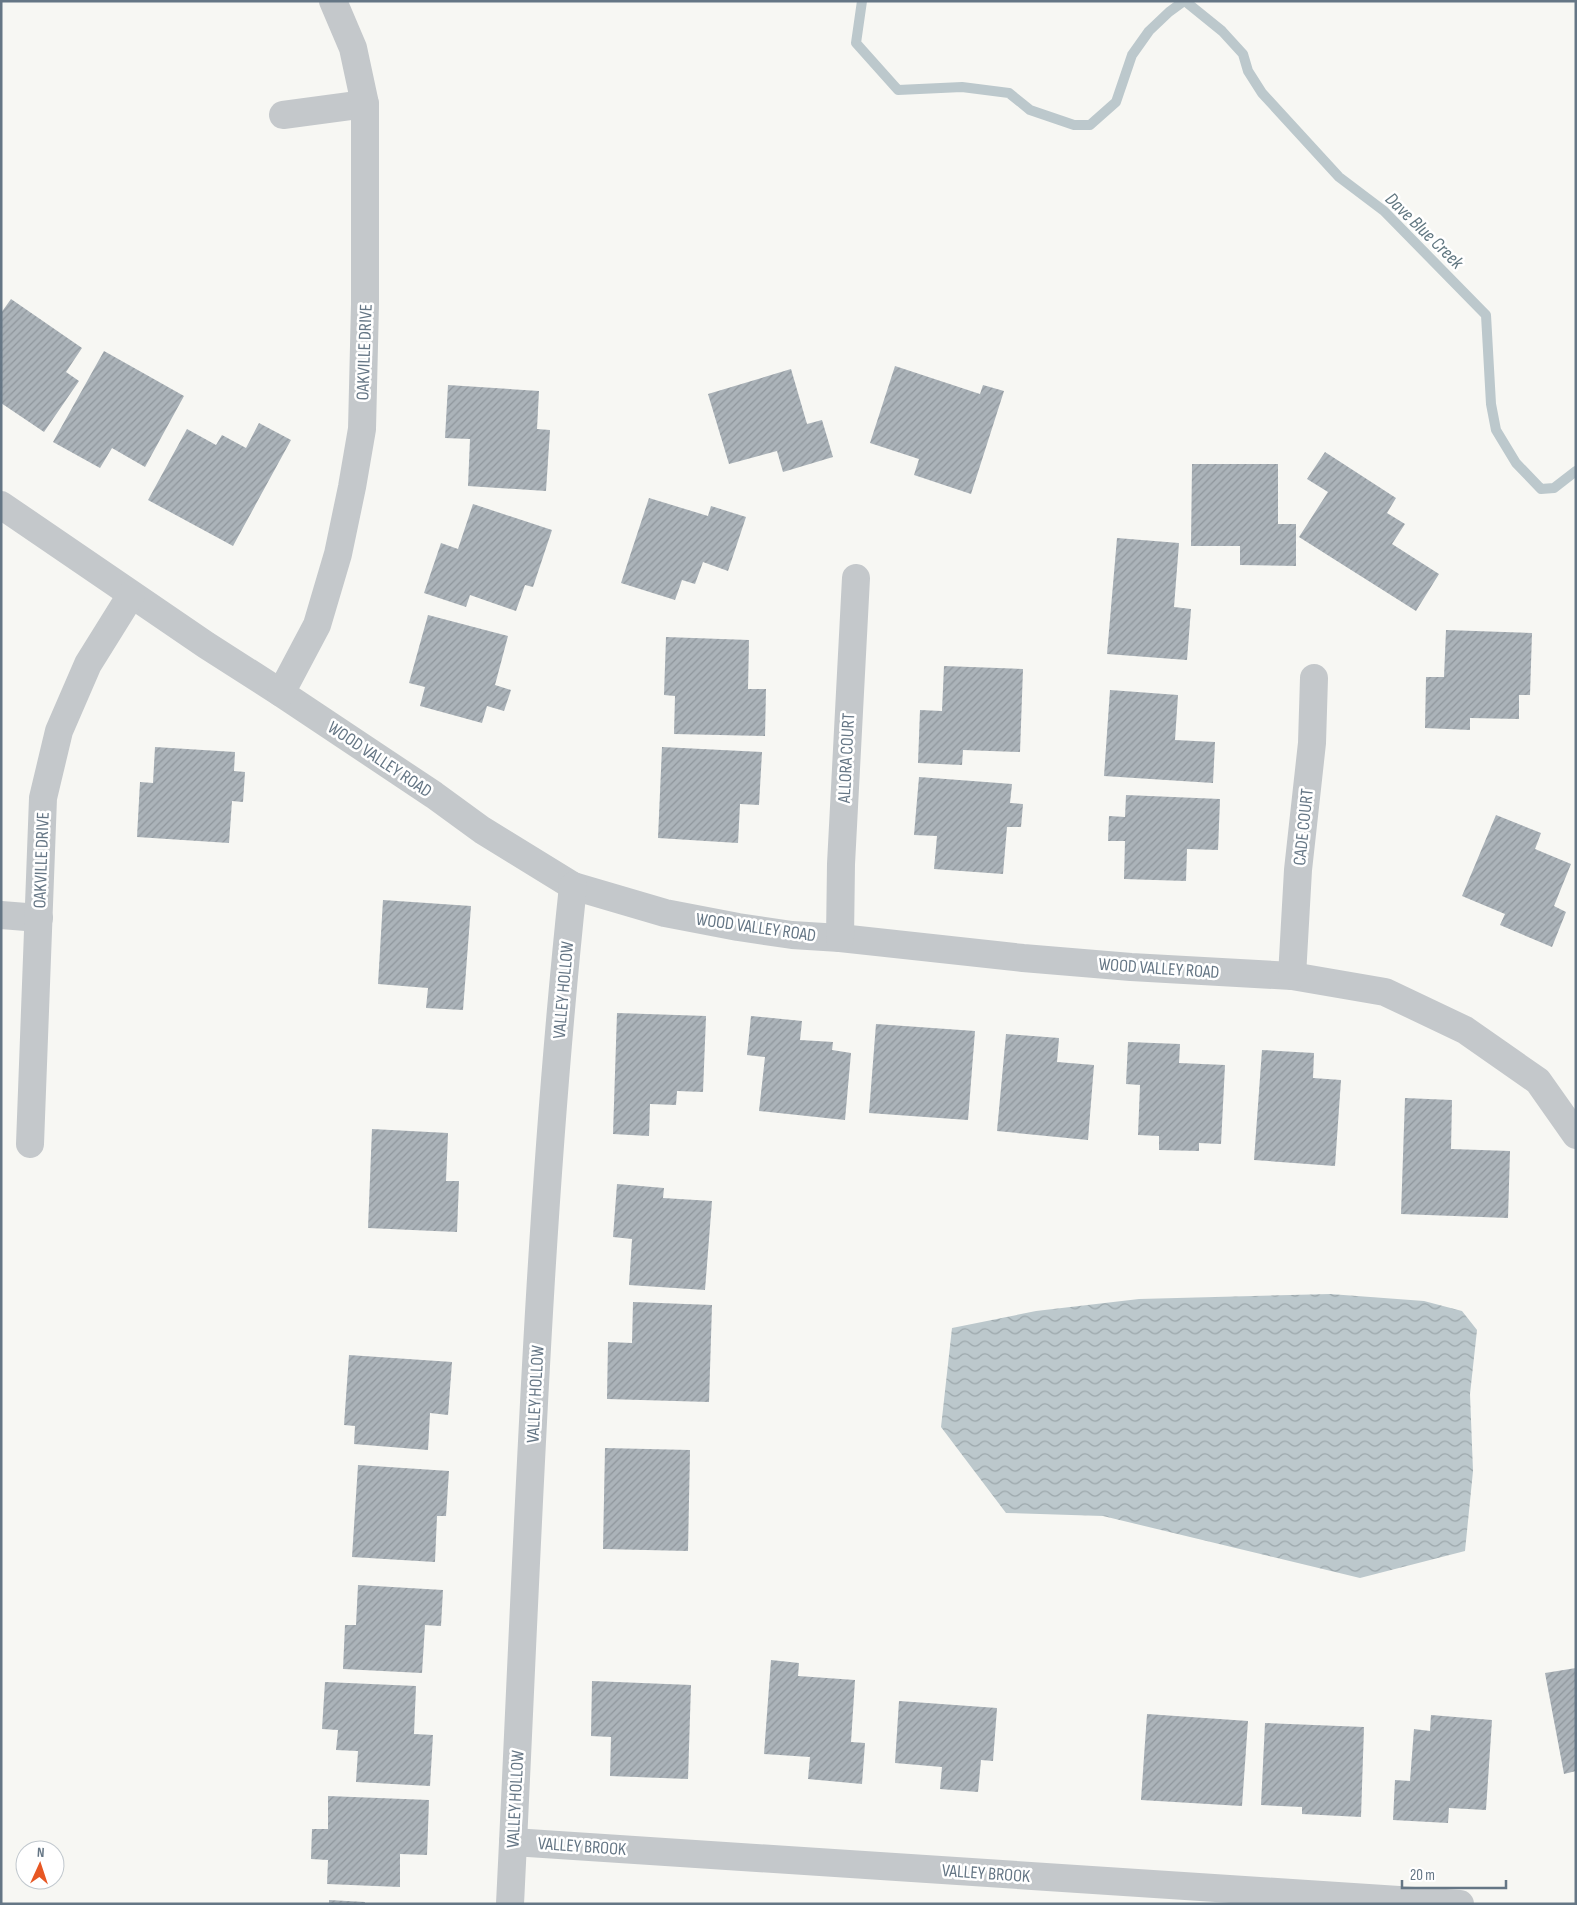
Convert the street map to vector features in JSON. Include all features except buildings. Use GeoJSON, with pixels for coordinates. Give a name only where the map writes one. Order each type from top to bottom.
{"type":"FeatureCollection","features":[{"type":"Feature","properties":{"kind":"street","name":"OAKVILLE DRIVE"},"geometry":{"type":"LineString","coordinates":[[281,693],[317,625],[338,554],[362,429],[365,304],[365,104],[353,48],[333,1]]}},
{"type":"Feature","properties":{"kind":"street"},"geometry":{"type":"LineString","coordinates":[[283,115],[365,104]]}},
{"type":"Feature","properties":{"kind":"street","name":"WOOD VALLEY ROAD"},"geometry":{"type":"LineString","coordinates":[[1,505],[131,595],[434,795],[482,830],[573,886],[664,913],[792,935],[840,938],[1043,960],[1292,976],[1385,992],[1465,1030],[1538,1080],[1576,1135]]}},
{"type":"Feature","properties":{"kind":"street","name":"ALLORA COURT"},"geometry":{"type":"LineString","coordinates":[[840,938],[841,854],[856,578]]}},
{"type":"Feature","properties":{"kind":"street","name":"OAKVILLE DRIVE"},"geometry":{"type":"LineString","coordinates":[[30,1144],[43,798],[59,731],[88,664],[131,595]]}},
{"type":"Feature","properties":{"kind":"street","name":"CADE COURT"},"geometry":{"type":"LineString","coordinates":[[1292,976],[1298,870],[1312,743],[1314,678]]}},
{"type":"Feature","properties":{"kind":"street","name":"VALLEY HOLLOW"},"geometry":{"type":"LineString","coordinates":[[510,1904],[544,1237],[554,1095],[573,886]]}},
{"type":"Feature","properties":{"kind":"street"},"geometry":{"type":"LineString","coordinates":[[1,915],[38,918]]}},
{"type":"Feature","properties":{"kind":"street","name":"VALLEY BROOK"},"geometry":{"type":"LineString","coordinates":[[513,1842],[1460,1904]]}},
{"type":"Feature","properties":{"kind":"water"},"geometry":{"type":"Polygon","coordinates":[[[1330,1294],[1424,1301],[1462,1311],[1477,1330],[1470,1394],[1473,1471],[1465,1551],[1360,1578],[1103,1516],[1006,1513],[941,1427],[952,1328],[1036,1311],[1139,1299],[1330,1294]]]}},
{"type":"Feature","properties":{"kind":"waterway","name":"Dave Blue Creek"},"geometry":{"type":"LineString","coordinates":[[862,1],[856,43],[898,90],[962,87],[1009,93],[1030,110],[1074,125],[1090,125],[1116,102],[1132,55],[1149,31],[1184,1]]}},
{"type":"Feature","properties":{"kind":"waterway","name":"Dave Blue Creek"},"geometry":{"type":"LineString","coordinates":[[1185,1],[1222,31],[1243,54],[1248,71],[1262,93],[1339,177],[1384,211],[1486,315],[1491,404],[1496,430],[1516,463],[1541,489],[1554,488],[1576,471]]}}]}
